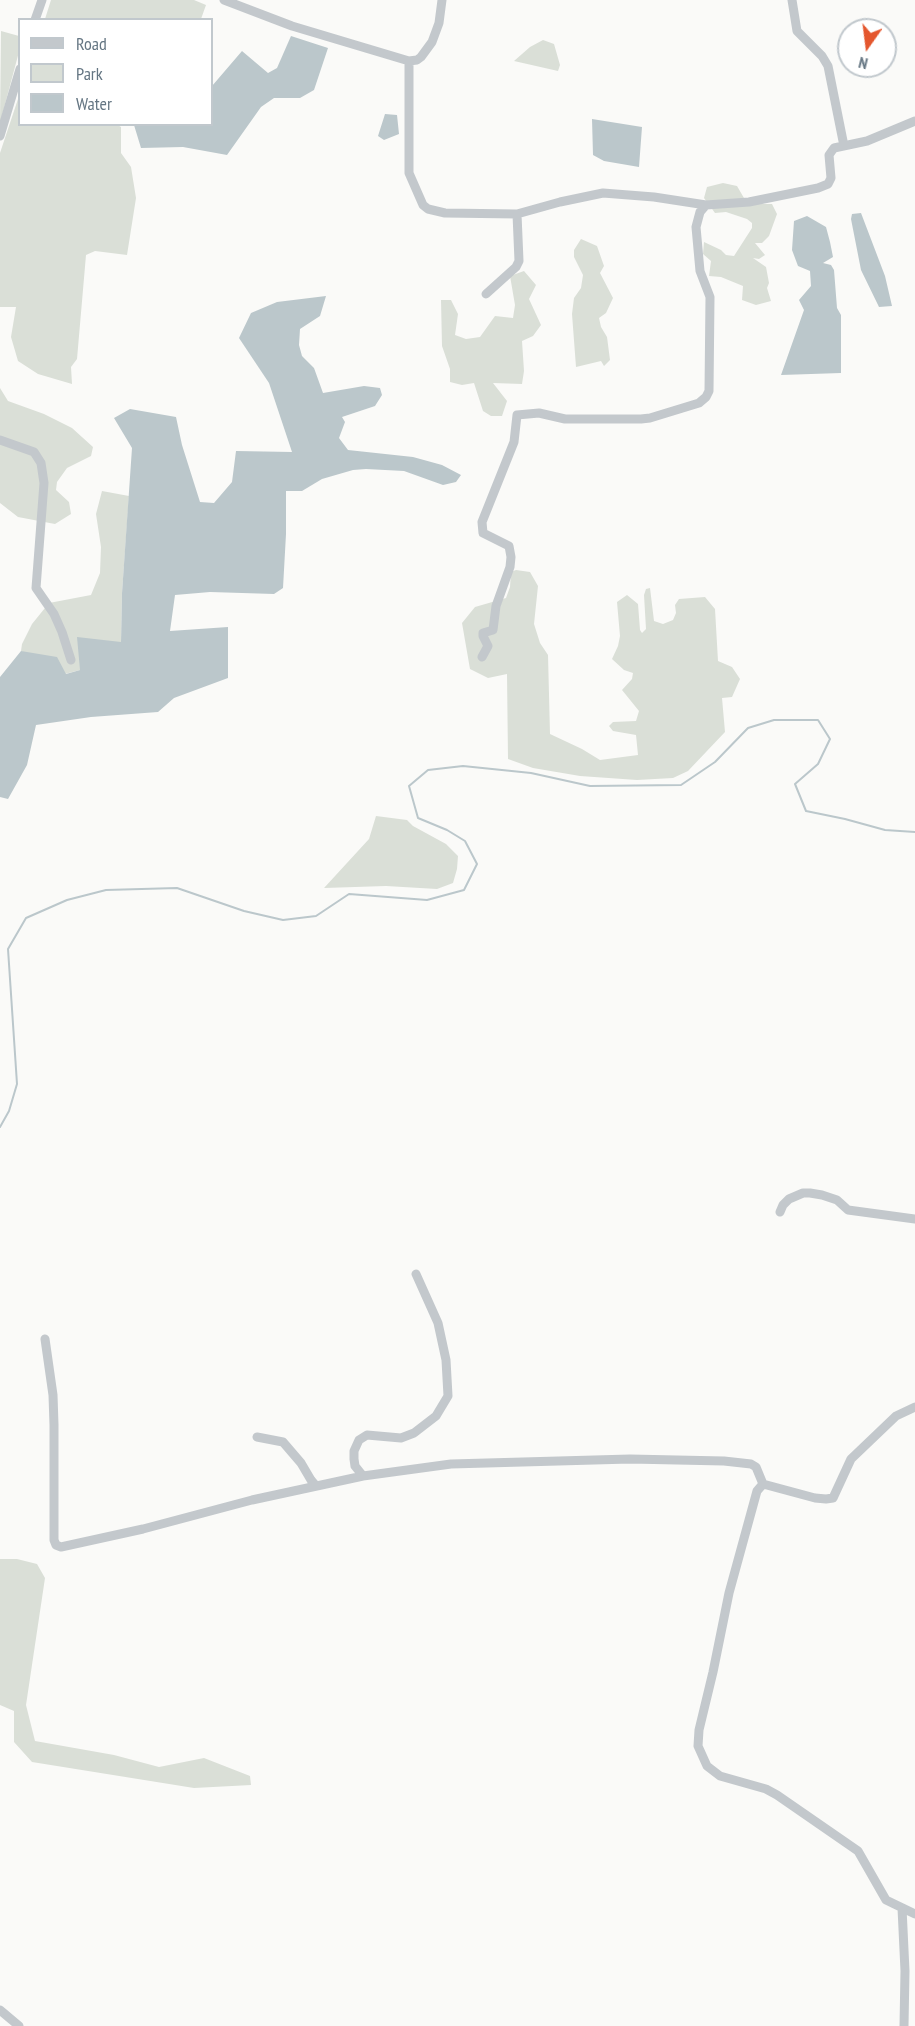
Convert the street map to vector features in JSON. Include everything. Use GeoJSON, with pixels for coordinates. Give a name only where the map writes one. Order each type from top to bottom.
{"type":"FeatureCollection","features":[{"type":"Feature","properties":{"kind":"street"},"geometry":{"type":"LineString","coordinates":[[36,18],[42,0]]}},
{"type":"Feature","properties":{"kind":"street"},"geometry":{"type":"LineString","coordinates":[[224,0],[292,26],[409,61],[421,57],[432,42],[439,23],[442,0]]}},
{"type":"Feature","properties":{"kind":"street"},"geometry":{"type":"LineString","coordinates":[[792,0],[797,30],[822,56],[828,66],[843,146]]}},
{"type":"Feature","properties":{"kind":"street"},"geometry":{"type":"LineString","coordinates":[[409,61],[407,166],[423,205],[428,209],[445,213],[517,214],[603,193],[654,197],[706,205],[749,202],[818,189],[828,184],[831,178],[829,155],[834,148],[867,141],[915,121]]}},
{"type":"Feature","properties":{"kind":"street"},"geometry":{"type":"LineString","coordinates":[[0,136],[18,76]]}},
{"type":"Feature","properties":{"kind":"street"},"geometry":{"type":"LineString","coordinates":[[482,657],[488,646],[483,633],[493,630],[496,606],[510,567],[511,557],[509,546],[483,533],[482,522],[514,441],[517,416],[539,413],[566,419],[650,418],[699,403],[706,397],[710,297],[700,271],[696,227],[700,212],[706,205]]}},
{"type":"Feature","properties":{"kind":"street"},"geometry":{"type":"LineString","coordinates":[[486,294],[516,267],[519,261],[517,214]]}},
{"type":"Feature","properties":{"kind":"street"},"geometry":{"type":"LineString","coordinates":[[0,440],[30,450],[37,455],[41,463],[44,483],[36,588],[54,614],[71,660]]}},
{"type":"Feature","properties":{"kind":"street"},"geometry":{"type":"LineString","coordinates":[[780,1212],[789,1199],[810,1192],[837,1200],[848,1210],[915,1219]]}},
{"type":"Feature","properties":{"kind":"street"},"geometry":{"type":"LineString","coordinates":[[363,1476],[354,1466],[354,1451],[359,1440],[367,1435],[400,1438],[414,1434],[436,1416],[448,1396],[446,1360],[438,1323],[416,1274]]}},
{"type":"Feature","properties":{"kind":"street"},"geometry":{"type":"LineString","coordinates":[[45,1339],[53,1395],[54,1540],[56,1545],[61,1547],[316,1486],[363,1476],[432,1466],[694,1459],[751,1464],[758,1470],[763,1484]]}},
{"type":"Feature","properties":{"kind":"street"},"geometry":{"type":"LineString","coordinates":[[763,1484],[815,1498],[826,1500],[833,1498],[851,1459],[896,1416],[915,1407]]}},
{"type":"Feature","properties":{"kind":"street"},"geometry":{"type":"LineString","coordinates":[[257,1437],[283,1442],[302,1463],[316,1486]]}},
{"type":"Feature","properties":{"kind":"street"},"geometry":{"type":"LineString","coordinates":[[763,1484],[757,1491],[734,1574],[699,1730],[698,1746],[707,1766],[720,1776],[757,1786],[777,1795],[858,1851],[886,1900],[915,1914]]}},
{"type":"Feature","properties":{"kind":"street"},"geometry":{"type":"LineString","coordinates":[[902,1908],[905,1971],[904,2026]]}},
{"type":"Feature","properties":{"kind":"street"},"geometry":{"type":"LineString","coordinates":[[0,2010],[19,2026]]}},
{"type":"Feature","properties":{"kind":"green space"},"geometry":{"type":"Polygon","coordinates":[[[51,0],[194,0],[206,5],[201,18],[45,18],[51,0]]]}},
{"type":"Feature","properties":{"kind":"green space"},"geometry":{"type":"Polygon","coordinates":[[[1,31],[18,36],[18,56],[0,123],[1,31]]]}},
{"type":"Feature","properties":{"kind":"green space"},"geometry":{"type":"Polygon","coordinates":[[[543,40],[554,44],[560,65],[558,71],[514,61],[530,47],[543,40]]]}},
{"type":"Feature","properties":{"kind":"green space"},"geometry":{"type":"Polygon","coordinates":[[[18,99],[18,126],[121,127],[121,153],[131,167],[136,198],[127,255],[95,251],[86,255],[77,359],[71,367],[72,384],[38,374],[18,361],[11,337],[16,307],[0,307],[0,153],[18,99]]]}},
{"type":"Feature","properties":{"kind":"green space"},"geometry":{"type":"Polygon","coordinates":[[[723,183],[737,186],[744,198],[757,204],[772,204],[777,214],[769,236],[762,243],[755,243],[765,255],[759,259],[753,258],[766,267],[769,283],[767,288],[771,301],[756,305],[742,300],[743,286],[721,277],[709,276],[711,261],[703,254],[704,242],[726,255],[734,256],[752,228],[752,223],[747,219],[726,212],[715,213],[704,198],[707,187],[723,183]]]}},
{"type":"Feature","properties":{"kind":"green space"},"geometry":{"type":"Polygon","coordinates":[[[581,239],[597,246],[604,266],[600,273],[613,298],[606,313],[599,318],[607,337],[610,360],[604,366],[601,361],[576,367],[572,314],[574,298],[581,288],[583,275],[574,257],[574,250],[581,239]]]}},
{"type":"Feature","properties":{"kind":"green space"},"geometry":{"type":"Polygon","coordinates":[[[524,271],[536,285],[529,299],[541,325],[533,336],[522,341],[524,371],[522,384],[493,383],[507,401],[502,416],[491,416],[483,411],[474,383],[462,385],[450,382],[450,369],[442,346],[441,300],[451,300],[458,314],[455,335],[466,339],[480,337],[495,316],[513,318],[515,305],[510,276],[524,271]]]}},
{"type":"Feature","properties":{"kind":"green space"},"geometry":{"type":"Polygon","coordinates":[[[0,388],[8,401],[44,414],[72,428],[93,447],[91,456],[67,468],[57,482],[56,490],[69,502],[71,514],[55,524],[18,517],[0,503],[0,388]]]}},
{"type":"Feature","properties":{"kind":"green space"},"geometry":{"type":"Polygon","coordinates":[[[102,491],[129,496],[121,642],[80,670],[65,674],[21,651],[22,644],[32,624],[49,603],[91,595],[100,573],[101,547],[96,514],[102,491]]]}},
{"type":"Feature","properties":{"kind":"green space"},"geometry":{"type":"Polygon","coordinates":[[[516,570],[530,572],[538,586],[534,624],[540,643],[548,655],[550,734],[600,760],[638,755],[636,735],[613,731],[609,726],[613,722],[636,721],[639,711],[622,690],[632,679],[633,673],[624,670],[612,659],[620,636],[617,602],[627,595],[638,604],[642,633],[646,629],[644,595],[646,589],[650,588],[654,621],[663,624],[673,620],[676,613],[675,605],[679,599],[705,597],[715,609],[718,661],[732,667],[740,679],[732,697],[722,698],[725,732],[688,771],[673,778],[637,780],[580,776],[533,768],[508,759],[507,674],[488,678],[470,669],[462,623],[475,607],[506,598],[510,587],[511,572],[516,570]]]}},
{"type":"Feature","properties":{"kind":"green space"},"geometry":{"type":"Polygon","coordinates":[[[376,816],[407,820],[413,826],[446,844],[458,856],[453,883],[437,889],[386,886],[324,888],[369,839],[376,816]]]}},
{"type":"Feature","properties":{"kind":"green space"},"geometry":{"type":"Polygon","coordinates":[[[0,1559],[17,1559],[37,1564],[45,1578],[26,1705],[35,1741],[114,1755],[159,1767],[204,1758],[250,1776],[251,1785],[194,1788],[32,1762],[14,1742],[14,1711],[0,1705],[0,1559]]]}},
{"type":"Feature","properties":{"kind":"water"},"geometry":{"type":"Polygon","coordinates":[[[291,36],[328,48],[314,90],[300,98],[274,98],[261,107],[227,155],[183,147],[141,148],[134,126],[213,126],[213,85],[242,51],[268,73],[277,68],[291,36]]]}},
{"type":"Feature","properties":{"kind":"water"},"geometry":{"type":"Polygon","coordinates":[[[385,114],[397,115],[399,134],[384,140],[378,136],[385,114]]]}},
{"type":"Feature","properties":{"kind":"water"},"geometry":{"type":"Polygon","coordinates":[[[592,119],[642,127],[639,167],[604,161],[593,155],[592,119]]]}},
{"type":"Feature","properties":{"kind":"water"},"geometry":{"type":"Polygon","coordinates":[[[861,213],[885,276],[892,306],[879,307],[861,270],[851,219],[852,214],[861,213]]]}},
{"type":"Feature","properties":{"kind":"water"},"geometry":{"type":"Polygon","coordinates":[[[807,216],[826,227],[830,242],[833,257],[823,263],[831,265],[834,270],[837,308],[841,315],[841,373],[781,375],[804,310],[799,300],[811,286],[810,271],[798,266],[792,250],[794,221],[807,216]]]}},
{"type":"Feature","properties":{"kind":"water"},"geometry":{"type":"Polygon","coordinates":[[[326,296],[320,316],[300,329],[299,345],[302,356],[314,368],[323,393],[364,386],[380,388],[382,395],[375,406],[342,417],[345,422],[339,438],[348,450],[413,457],[442,465],[461,475],[456,482],[443,485],[404,471],[353,470],[322,479],[302,491],[286,491],[283,588],[274,594],[210,592],[175,595],[170,631],[228,627],[228,678],[174,698],[158,712],[91,717],[36,725],[27,765],[8,799],[0,797],[0,677],[21,651],[57,657],[66,674],[80,670],[77,637],[121,642],[132,448],[114,418],[130,409],[176,417],[182,445],[200,502],[214,503],[232,482],[236,451],[292,452],[269,383],[239,338],[251,313],[277,302],[326,296]]]}},
{"type":"Feature","properties":{"kind":"waterway"},"geometry":{"type":"LineString","coordinates":[[0,1127],[9,1111],[17,1084],[8,949],[26,918],[67,900],[106,890],[177,888],[244,911],[283,920],[316,916],[349,894],[427,900],[464,890],[477,864],[465,841],[447,830],[418,818],[409,786],[428,770],[463,766],[531,773],[590,786],[681,785],[715,762],[748,728],[774,720],[818,720],[830,739],[818,764],[795,784],[806,811],[885,830],[915,832]]}}]}
